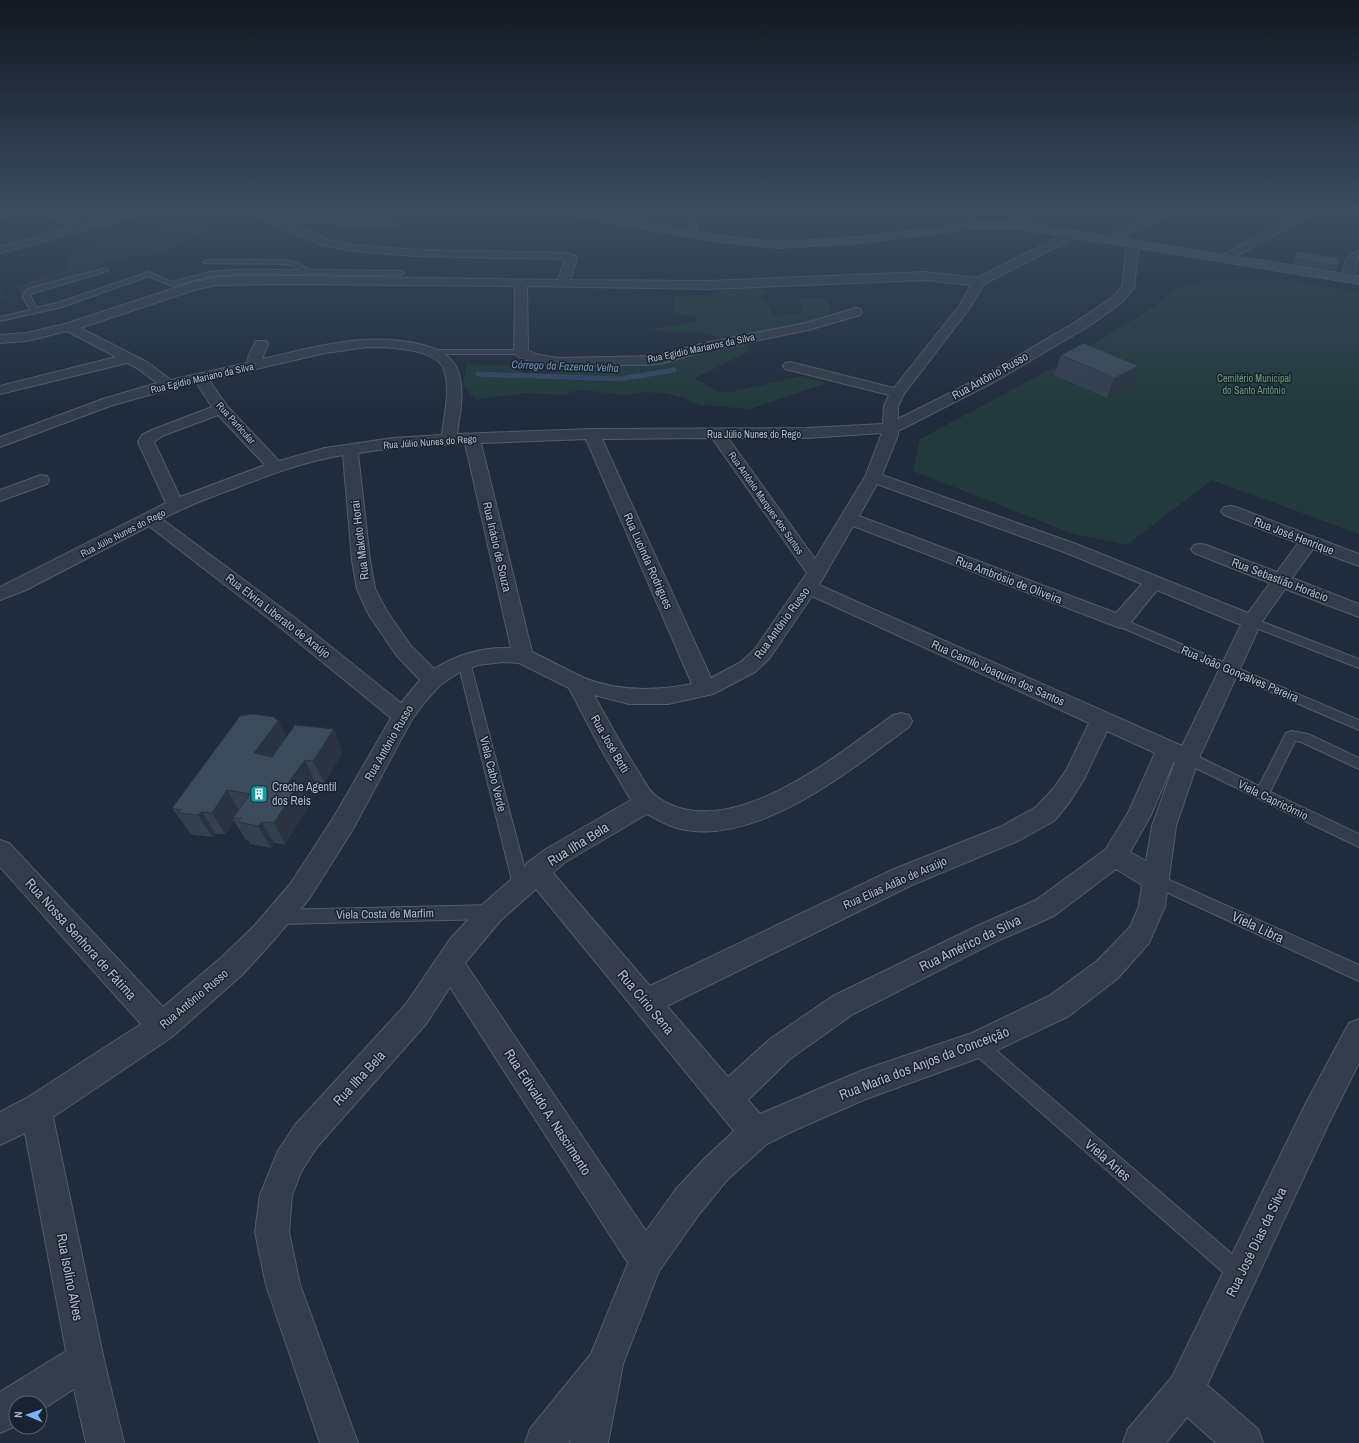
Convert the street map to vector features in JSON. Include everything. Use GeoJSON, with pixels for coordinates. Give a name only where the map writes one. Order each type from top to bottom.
{"type":"FeatureCollection","features":[{"type":"Feature","properties":{"kind":"main road"},"geometry":{"type":"LineString","coordinates":[[1338,276],[1354,279]]}},
{"type":"Feature","properties":{"kind":"street"},"geometry":{"type":"LineString","coordinates":[[563,284],[565,276]]}},
{"type":"Feature","properties":{"kind":"street"},"geometry":{"type":"LineString","coordinates":[[0,339],[27,337],[69,327],[209,282],[398,277],[563,284],[742,284],[917,276]]}},
{"type":"Feature","properties":{"kind":"street"},"geometry":{"type":"LineString","coordinates":[[928,276],[979,282]]}},
{"type":"Feature","properties":{"kind":"street"},"geometry":{"type":"LineString","coordinates":[[891,428],[891,406],[897,393],[965,306],[979,282],[990,276]]}},
{"type":"Feature","properties":{"kind":"street","name":"Rua Antônio Russo"},"geometry":{"type":"LineString","coordinates":[[0,1129],[36,1110],[162,1027],[233,965],[300,891],[344,822],[403,716],[416,698],[433,680],[454,666],[475,658],[502,655],[523,656],[577,683],[629,696],[668,696],[705,689],[733,676],[748,667],[762,654],[812,580],[873,477],[891,428],[991,378],[1084,323],[1117,300],[1128,288],[1130,276]]}},
{"type":"Feature","properties":{"kind":"street"},"geometry":{"type":"LineString","coordinates":[[521,283],[521,352]]}},
{"type":"Feature","properties":{"kind":"street","name":"Rua Egídio Marianos da Silva"},"geometry":{"type":"LineString","coordinates":[[521,352],[525,356],[549,362],[659,360],[704,347],[808,326],[856,312]]}},
{"type":"Feature","properties":{"kind":"street"},"geometry":{"type":"LineString","coordinates":[[69,327],[129,358],[169,385]]}},
{"type":"Feature","properties":{"kind":"street","name":"Rua Egídio Mariano da Silva"},"geometry":{"type":"LineString","coordinates":[[0,442],[109,402],[200,377],[323,349],[360,344],[388,343],[430,352]]}},
{"type":"Feature","properties":{"kind":"street"},"geometry":{"type":"LineString","coordinates":[[254,365],[255,356],[261,344]]}},
{"type":"Feature","properties":{"kind":"street"},"geometry":{"type":"LineString","coordinates":[[430,352],[449,364],[453,377],[449,439]]}},
{"type":"Feature","properties":{"kind":"street"},"geometry":{"type":"LineString","coordinates":[[0,390],[129,358]]}},
{"type":"Feature","properties":{"kind":"street"},"geometry":{"type":"LineString","coordinates":[[790,366],[897,393]]}},
{"type":"Feature","properties":{"kind":"street","name":"Rua Particular"},"geometry":{"type":"LineString","coordinates":[[200,377],[221,409],[276,467]]}},
{"type":"Feature","properties":{"kind":"street"},"geometry":{"type":"LineString","coordinates":[[175,505],[146,442],[148,438],[157,432],[221,409]]}},
{"type":"Feature","properties":{"kind":"street","name":"Rua Júlio Nunes do Rego"},"geometry":{"type":"LineString","coordinates":[[0,594],[19,586],[175,505],[276,467],[302,459],[350,449],[393,443],[449,439],[592,434],[807,434],[891,428]]}},
{"type":"Feature","properties":{"kind":"street","name":"Rua Lucinda Rodrigues"},"geometry":{"type":"LineString","coordinates":[[592,434],[705,689]]}},
{"type":"Feature","properties":{"kind":"street","name":"Rua Antônio Marques dos Santos"},"geometry":{"type":"LineString","coordinates":[[717,434],[812,580]]}},
{"type":"Feature","properties":{"kind":"street","name":"Rua Inácio de Souza"},"geometry":{"type":"LineString","coordinates":[[472,439],[523,656]]}},
{"type":"Feature","properties":{"kind":"street","name":"Rua Makoto Horai"},"geometry":{"type":"LineString","coordinates":[[350,449],[361,560],[366,589],[378,615],[404,651],[433,680]]}},
{"type":"Feature","properties":{"kind":"street"},"geometry":{"type":"LineString","coordinates":[[873,477],[1070,548],[1252,622]]}},
{"type":"Feature","properties":{"kind":"street"},"geometry":{"type":"LineString","coordinates":[[0,496],[41,480]]}},
{"type":"Feature","properties":{"kind":"street","name":"Rua José Henrique"},"geometry":{"type":"LineString","coordinates":[[1230,511],[1359,560]]}},
{"type":"Feature","properties":{"kind":"street","name":"Rua Elvira Liberato de Araújo"},"geometry":{"type":"LineString","coordinates":[[150,518],[288,623],[403,716]]}},
{"type":"Feature","properties":{"kind":"street","name":"Rua Ambrósio de Oliveira"},"geometry":{"type":"LineString","coordinates":[[849,518],[1120,622]]}},
{"type":"Feature","properties":{"kind":"street","name":"Rua Maria dos Anjos da Conceição"},"geometry":{"type":"LineString","coordinates":[[589,1443],[605,1364],[646,1260],[688,1201],[716,1169],[756,1133],[863,1085],[977,1045],[1059,1006],[1107,970],[1140,935],[1152,906],[1159,852],[1178,753],[1230,670],[1252,622],[1309,541]]}},
{"type":"Feature","properties":{"kind":"street","name":"Rua Sebastião Horácio"},"geometry":{"type":"LineString","coordinates":[[1200,549],[1359,610]]}},
{"type":"Feature","properties":{"kind":"street","name":"Rua Camilo Joaquim dos Santos"},"geometry":{"type":"LineString","coordinates":[[812,580],[1101,720],[1178,753]]}},
{"type":"Feature","properties":{"kind":"street"},"geometry":{"type":"LineString","coordinates":[[1120,622],[1154,582]]}},
{"type":"Feature","properties":{"kind":"street","name":"Rua José Botti"},"geometry":{"type":"LineString","coordinates":[[577,683],[614,753],[647,802]]}},
{"type":"Feature","properties":{"kind":"street","name":"Rua Elias Adão de Araújo"},"geometry":{"type":"LineString","coordinates":[[646,1002],[903,877],[1009,834],[1045,814],[1061,796],[1076,773],[1101,720]]}},
{"type":"Feature","properties":{"kind":"street"},"geometry":{"type":"LineString","coordinates":[[647,802],[663,812],[680,818],[700,822],[723,822],[752,814],[775,805],[814,782],[901,721]]}},
{"type":"Feature","properties":{"kind":"street","name":"Rua Américo da Silva"},"geometry":{"type":"LineString","coordinates":[[728,1099],[748,1078],[780,1049],[843,1005],[984,935],[1045,908],[1115,856],[1178,753]]}},
{"type":"Feature","properties":{"kind":"street","name":"Rua Ilha Bela"},"geometry":{"type":"LineString","coordinates":[[339,1443],[283,1285],[272,1232],[276,1195],[289,1162],[306,1136],[416,1014],[460,948],[492,912],[555,856],[647,802]]}},
{"type":"Feature","properties":{"kind":"street","name":"Rua Nossa Senhora de Fátima"},"geometry":{"type":"LineString","coordinates":[[0,850],[162,1027]]}},
{"type":"Feature","properties":{"kind":"street"},"geometry":{"type":"LineString","coordinates":[[1115,856],[1156,880]]}},
{"type":"Feature","properties":{"kind":"street","name":"Rua Círio Sena"},"geometry":{"type":"LineString","coordinates":[[529,878],[646,1002],[756,1133]]}},
{"type":"Feature","properties":{"kind":"street","name":"Rua Edivaldo A. Nascimento"},"geometry":{"type":"LineString","coordinates":[[450,964],[646,1260]]}},
{"type":"Feature","properties":{"kind":"street","name":"Rua José Dias da Silva"},"geometry":{"type":"LineString","coordinates":[[1142,1443],[1185,1390],[1317,1114],[1359,1033]]}},
{"type":"Feature","properties":{"kind":"street","name":"Rua Isolino Alves"},"geometry":{"type":"LineString","coordinates":[[36,1110],[86,1360],[105,1443]]}},
{"type":"Feature","properties":{"kind":"street"},"geometry":{"type":"LineString","coordinates":[[31,1395],[86,1360]]}},
{"type":"Feature","properties":{"kind":"street"},"geometry":{"type":"LineString","coordinates":[[544,1443],[605,1364]]}},
{"type":"Feature","properties":{"kind":"street"},"geometry":{"type":"LineString","coordinates":[[1185,1390],[1244,1443]]}},
{"type":"Feature","properties":{"kind":"lane"},"geometry":{"type":"LineString","coordinates":[[34,311],[26,295],[31,291],[83,276]]}},
{"type":"Feature","properties":{"kind":"lane"},"geometry":{"type":"LineString","coordinates":[[0,319],[81,297],[142,276]]}},
{"type":"Feature","properties":{"kind":"lane"},"geometry":{"type":"LineString","coordinates":[[154,276],[172,284],[202,276]]}},
{"type":"Feature","properties":{"kind":"lane"},"geometry":{"type":"LineString","coordinates":[[386,276],[398,277]]}},
{"type":"Feature","properties":{"kind":"lane"},"geometry":{"type":"LineString","coordinates":[[197,277],[209,282]]}},
{"type":"Feature","properties":{"kind":"lane"},"geometry":{"type":"LineString","coordinates":[[430,352],[521,352]]}},
{"type":"Feature","properties":{"kind":"lane","name":"Rua João Gonçalves Pereira"},"geometry":{"type":"LineString","coordinates":[[1120,622],[1359,725]]}},
{"type":"Feature","properties":{"kind":"lane"},"geometry":{"type":"LineString","coordinates":[[1252,622],[1359,664]]}},
{"type":"Feature","properties":{"kind":"lane","name":"Viela Cabo Verde"},"geometry":{"type":"LineString","coordinates":[[464,662],[529,878]]}},
{"type":"Feature","properties":{"kind":"lane"},"geometry":{"type":"LineString","coordinates":[[1262,794],[1291,736],[1303,737],[1359,764]]}},
{"type":"Feature","properties":{"kind":"lane","name":"Viela Capricórnio"},"geometry":{"type":"LineString","coordinates":[[1178,753],[1359,841]]}},
{"type":"Feature","properties":{"kind":"lane","name":"Viela Libra"},"geometry":{"type":"LineString","coordinates":[[1156,880],[1359,973]]}},
{"type":"Feature","properties":{"kind":"lane","name":"Viela Costa de Marfim"},"geometry":{"type":"LineString","coordinates":[[278,917],[492,912]]}},
{"type":"Feature","properties":{"kind":"lane","name":"Viela Aries"},"geometry":{"type":"LineString","coordinates":[[977,1045],[1240,1274]]}},
{"type":"Feature","properties":{"kind":"green space"},"geometry":{"type":"Polygon","coordinates":[[[45,276],[70,276],[53,281],[22,294],[15,287],[45,276]]]}},
{"type":"Feature","properties":{"kind":"green space","name":"Cemitério Municipal do Santo Antônio"},"geometry":{"type":"Polygon","coordinates":[[[1238,278],[1281,279],[1359,292],[1359,534],[1212,480],[1127,545],[1073,534],[913,471],[920,439],[1062,363],[1157,305],[1171,291],[1198,282],[1238,278]]]}},
{"type":"Feature","properties":{"kind":"green space"},"geometry":{"type":"Polygon","coordinates":[[[755,287],[765,289],[770,292],[760,298],[766,302],[773,316],[800,313],[801,307],[799,298],[824,298],[830,306],[830,316],[818,322],[771,331],[719,338],[696,331],[682,333],[645,330],[696,322],[698,317],[674,313],[674,295],[710,297],[715,291],[755,287]]]}},
{"type":"Feature","properties":{"kind":"green space"},"geometry":{"type":"Polygon","coordinates":[[[746,344],[749,351],[695,378],[716,391],[731,392],[801,376],[827,383],[750,409],[700,405],[684,398],[664,393],[644,392],[626,395],[579,390],[563,395],[525,393],[476,400],[463,385],[467,364],[507,366],[531,375],[606,369],[671,360],[746,344]]]}},
{"type":"Feature","properties":{"kind":"building"},"geometry":{"type":"Polygon","coordinates":[[[1084,343],[1139,366],[1114,378],[1061,355],[1084,343]]]}},
{"type":"Feature","properties":{"kind":"building"},"geometry":{"type":"Polygon","coordinates":[[[253,714],[274,717],[278,721],[254,753],[272,757],[295,725],[334,729],[313,761],[305,760],[288,783],[297,787],[274,823],[262,822],[258,826],[238,822],[241,818],[233,818],[250,794],[227,790],[212,813],[202,812],[198,815],[177,813],[181,810],[172,808],[240,716],[253,714]]]}},
{"type":"Feature","properties":{"kind":"waterway","name":"Córrego da Fazenda Velha"},"geometry":{"type":"LineString","coordinates":[[478,374],[620,379],[674,370]]}},
{"type":"Feature","properties":{"kind":"place","name":"Creche Agentil dos Reis"},"geometry":{"type":"Point","coordinates":[259,794]}}]}
